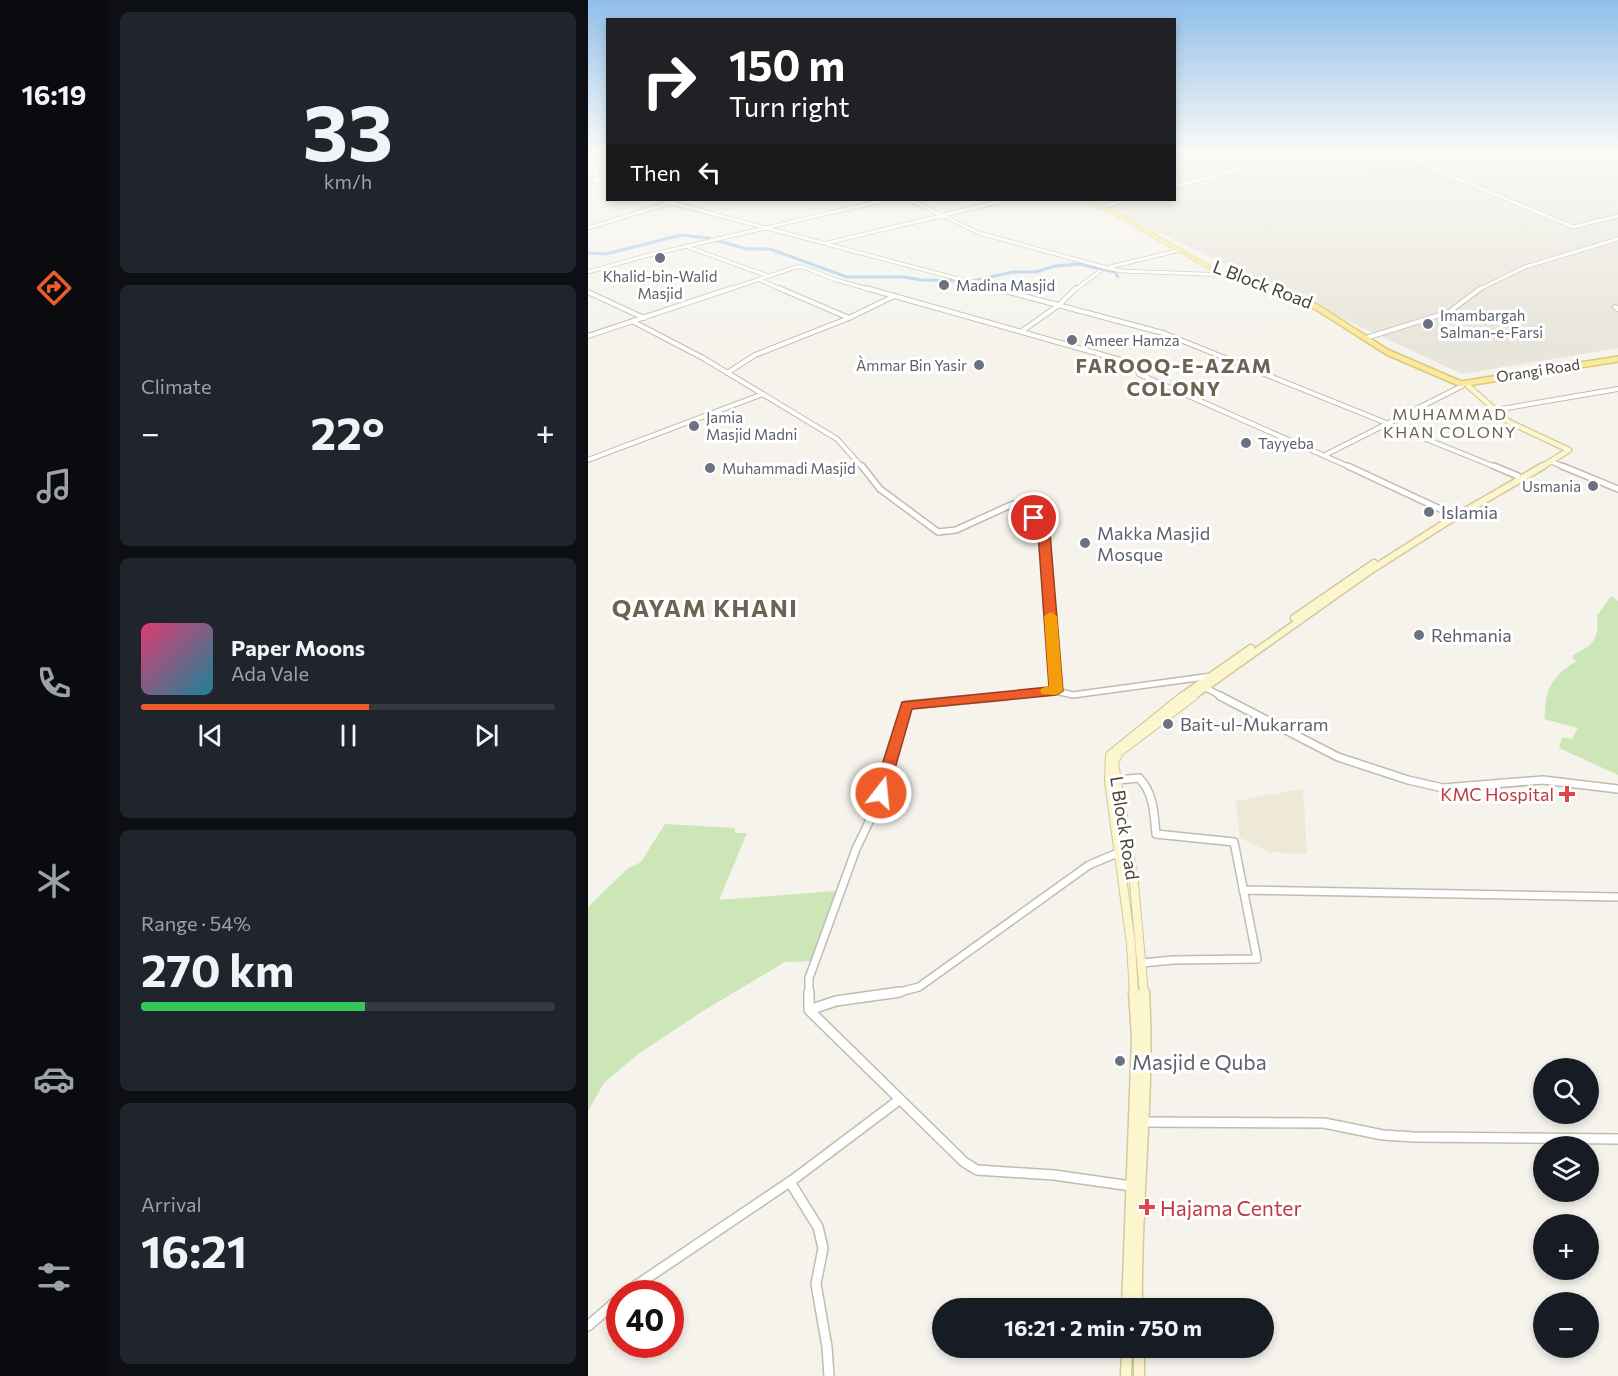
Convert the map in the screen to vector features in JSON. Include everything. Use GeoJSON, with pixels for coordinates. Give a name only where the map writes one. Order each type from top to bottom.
{"type":"FeatureCollection","features":[{"type":"Feature","properties":{"kind":"main road","name":"L Block Road"},"geometry":{"type":"LineString","coordinates":[[1118,215],[1227,275],[1264,284],[1308,299],[1403,358],[1462,384],[1515,425],[1569,450],[1454,515],[1371,570],[1219,677],[1149,720],[1110,755],[1109,774],[1131,944],[1136,1018],[1139,1122],[1131,1186],[1127,1298]]}},
{"type":"Feature","properties":{"kind":"main road","name":"L Block Road"},"geometry":{"type":"LineString","coordinates":[[1119,215],[1227,275]]}},
{"type":"Feature","properties":{"kind":"main road","name":"L Block Road"},"geometry":{"type":"LineString","coordinates":[[1137,1298],[1139,1122],[1145,1004],[1135,891],[1114,763],[1119,752],[1202,686],[1210,676],[1366,567],[1563,449],[1512,428],[1462,384],[1397,357],[1313,305],[1264,284]]}},
{"type":"Feature","properties":{"kind":"main road","name":"Orangi Road"},"geometry":{"type":"LineString","coordinates":[[1462,384],[1618,358]]}},
{"type":"Feature","properties":{"kind":"main road"},"geometry":{"type":"LineString","coordinates":[[1126,1376],[1127,1358]]}},
{"type":"Feature","properties":{"kind":"main road"},"geometry":{"type":"LineString","coordinates":[[1139,1358],[1139,1376]]}},
{"type":"Feature","properties":{"kind":"street"},"geometry":{"type":"LineString","coordinates":[[588,228],[628,215]]}},
{"type":"Feature","properties":{"kind":"street"},"geometry":{"type":"LineString","coordinates":[[720,215],[1059,305],[1190,343],[1518,476]]}},
{"type":"Feature","properties":{"kind":"street"},"geometry":{"type":"LineString","coordinates":[[588,272],[817,215]]}},
{"type":"Feature","properties":{"kind":"street"},"geometry":{"type":"LineString","coordinates":[[826,243],[941,215]]}},
{"type":"Feature","properties":{"kind":"street"},"geometry":{"type":"LineString","coordinates":[[942,215],[979,233],[1106,268],[1122,271],[1227,275]]}},
{"type":"Feature","properties":{"kind":"street"},"geometry":{"type":"LineString","coordinates":[[1545,215],[1573,227],[1618,216]]}},
{"type":"Feature","properties":{"kind":"street"},"geometry":{"type":"LineString","coordinates":[[1369,337],[1449,312],[1477,290],[1525,267],[1618,239]]}},
{"type":"Feature","properties":{"kind":"street"},"geometry":{"type":"LineString","coordinates":[[686,246],[769,276]]}},
{"type":"Feature","properties":{"kind":"street"},"geometry":{"type":"LineString","coordinates":[[1106,268],[1179,250]]}},
{"type":"Feature","properties":{"kind":"street"},"geometry":{"type":"LineString","coordinates":[[588,336],[769,276],[803,267],[836,280],[1135,364],[1139,374],[1325,455],[1454,515]]}},
{"type":"Feature","properties":{"kind":"street"},"geometry":{"type":"LineString","coordinates":[[1022,331],[1059,305],[1084,281],[1100,271]]}},
{"type":"Feature","properties":{"kind":"street"},"geometry":{"type":"LineString","coordinates":[[760,279],[849,318]]}},
{"type":"Feature","properties":{"kind":"street"},"geometry":{"type":"LineString","coordinates":[[588,292],[645,318]]}},
{"type":"Feature","properties":{"kind":"street"},"geometry":{"type":"LineString","coordinates":[[727,373],[755,355],[849,318],[894,296]]}},
{"type":"Feature","properties":{"kind":"street"},"geometry":{"type":"LineString","coordinates":[[634,322],[763,394],[846,446],[880,489],[938,532],[949,532],[1001,507],[1013,504],[1034,518],[1044,533],[1056,691]]}},
{"type":"Feature","properties":{"kind":"street"},"geometry":{"type":"LineString","coordinates":[[1325,455],[1462,384]]}},
{"type":"Feature","properties":{"kind":"street"},"geometry":{"type":"LineString","coordinates":[[1495,410],[1618,389]]}},
{"type":"Feature","properties":{"kind":"street"},"geometry":{"type":"LineString","coordinates":[[588,460],[763,394]]}},
{"type":"Feature","properties":{"kind":"street"},"geometry":{"type":"LineString","coordinates":[[1550,461],[1618,489]]}},
{"type":"Feature","properties":{"kind":"street"},"geometry":{"type":"LineString","coordinates":[[1131,1186],[1054,1175],[977,1170],[964,1162],[809,1010],[809,978],[856,849],[876,807],[907,705],[1056,691],[1073,695],[1119,687],[1210,676],[1219,677]]}},
{"type":"Feature","properties":{"kind":"street"},"geometry":{"type":"LineString","coordinates":[[1202,686],[1338,757],[1408,780],[1443,788],[1543,780],[1618,789]]}},
{"type":"Feature","properties":{"kind":"street"},"geometry":{"type":"LineString","coordinates":[[1117,780],[1139,778],[1145,783],[1150,791],[1156,834],[1234,842],[1257,959],[1173,960],[1142,963]]}},
{"type":"Feature","properties":{"kind":"street"},"geometry":{"type":"LineString","coordinates":[[809,1010],[829,1002],[905,992],[919,987],[1089,865],[1120,852]]}},
{"type":"Feature","properties":{"kind":"street"},"geometry":{"type":"LineString","coordinates":[[1243,890],[1618,897]]}},
{"type":"Feature","properties":{"kind":"street"},"geometry":{"type":"LineString","coordinates":[[644,1280],[790,1182],[899,1100]]}},
{"type":"Feature","properties":{"kind":"street"},"geometry":{"type":"LineString","coordinates":[[1139,1122],[1324,1123],[1383,1135],[1414,1137],[1618,1139]]}},
{"type":"Feature","properties":{"kind":"street"},"geometry":{"type":"LineString","coordinates":[[790,1182],[818,1227],[823,1248],[816,1284],[827,1347],[829,1376]]}},
{"type":"Feature","properties":{"kind":"street"},"geometry":{"type":"LineString","coordinates":[[588,1326],[606,1310]]}},
{"type":"Feature","properties":{"kind":"shaded area"},"geometry":{"type":"Polygon","coordinates":[[[1122,215],[1618,215],[1618,348],[1462,374],[1122,215]]]}},
{"type":"Feature","properties":{"kind":"shaded area"},"geometry":{"type":"Polygon","coordinates":[[[1303,789],[1307,854],[1269,852],[1240,838],[1236,801],[1303,789]]]}},
{"type":"Feature","properties":{"kind":"green space"},"geometry":{"type":"Polygon","coordinates":[[[1611,596],[1618,601],[1618,775],[1559,748],[1562,737],[1572,739],[1578,728],[1544,719],[1546,698],[1551,685],[1562,671],[1576,662],[1572,656],[1593,642],[1597,631],[1597,616],[1611,596]]]}},
{"type":"Feature","properties":{"kind":"green space"},"geometry":{"type":"Polygon","coordinates":[[[665,824],[735,828],[735,833],[747,833],[719,900],[836,891],[814,961],[785,962],[703,1011],[638,1054],[604,1083],[588,1111],[588,907],[627,869],[641,862],[665,824]]]}},
{"type":"Feature","properties":{"kind":"waterway"},"geometry":{"type":"LineString","coordinates":[[588,253],[606,254],[681,235],[708,238],[747,249],[770,249],[847,277],[904,277],[921,280],[972,281],[1013,272],[1036,272],[1055,266],[1079,264],[1115,272],[1118,277]]}},
{"type":"Feature","properties":{"kind":"slow traffic"},"geometry":{"type":"LineString","coordinates":[[1047,691],[1056,691],[1051,616]]}},
{"type":"Feature","properties":{"kind":"place","name":"Khalid-bin-Walid Masjid"},"geometry":{"type":"Point","coordinates":[660,258]}},
{"type":"Feature","properties":{"kind":"place","name":"Madina Masjid"},"geometry":{"type":"Point","coordinates":[944,285]}},
{"type":"Feature","properties":{"kind":"place","name":"Imambargah Salman-e-Farsi"},"geometry":{"type":"Point","coordinates":[1428,324]}},
{"type":"Feature","properties":{"kind":"place","name":"Ameer Hamza"},"geometry":{"type":"Point","coordinates":[1072,340]}},
{"type":"Feature","properties":{"kind":"place","name":"Àmmar Bin Yasir"},"geometry":{"type":"Point","coordinates":[979,365]}},
{"type":"Feature","properties":{"kind":"place","name":"Jamia Masjid Madni"},"geometry":{"type":"Point","coordinates":[694,426]}},
{"type":"Feature","properties":{"kind":"place","name":"Tayyeba"},"geometry":{"type":"Point","coordinates":[1246,443]}},
{"type":"Feature","properties":{"kind":"place","name":"Muhammadi Masjid"},"geometry":{"type":"Point","coordinates":[710,468]}},
{"type":"Feature","properties":{"kind":"place","name":"Usmania"},"geometry":{"type":"Point","coordinates":[1593,486]}},
{"type":"Feature","properties":{"kind":"place","name":"Islamia"},"geometry":{"type":"Point","coordinates":[1429,512]}},
{"type":"Feature","properties":{"kind":"place","name":"Makka Masjid Mosque"},"geometry":{"type":"Point","coordinates":[1085,543]}},
{"type":"Feature","properties":{"kind":"place","name":"Rehmania"},"geometry":{"type":"Point","coordinates":[1419,635]}},
{"type":"Feature","properties":{"kind":"place","name":"Bait-ul-Mukarram"},"geometry":{"type":"Point","coordinates":[1168,724]}},
{"type":"Feature","properties":{"kind":"place","name":"KMC Hospital"},"geometry":{"type":"Point","coordinates":[1567,794]}},
{"type":"Feature","properties":{"kind":"place","name":"Masjid e Quba"},"geometry":{"type":"Point","coordinates":[1120,1061]}},
{"type":"Feature","properties":{"kind":"place","name":"Hajama Center"},"geometry":{"type":"Point","coordinates":[1147,1207]}},
{"type":"Feature","properties":{"kind":"district","name":"FAROOQ-E-AZAM COLONY"},"geometry":{"type":"Point","coordinates":[1174,376]}},
{"type":"Feature","properties":{"kind":"district","name":"MUHAMMAD KHAN COLONY"},"geometry":{"type":"Point","coordinates":[1450,422]}},
{"type":"Feature","properties":{"kind":"district","name":"QAYAM KHANI"},"geometry":{"type":"Point","coordinates":[705,607]}},
{"type":"Feature","properties":{"kind":"route"},"geometry":{"type":"LineString","coordinates":[[881,793],[907,705],[1056,691],[1044,533],[1034,518]]}}]}
